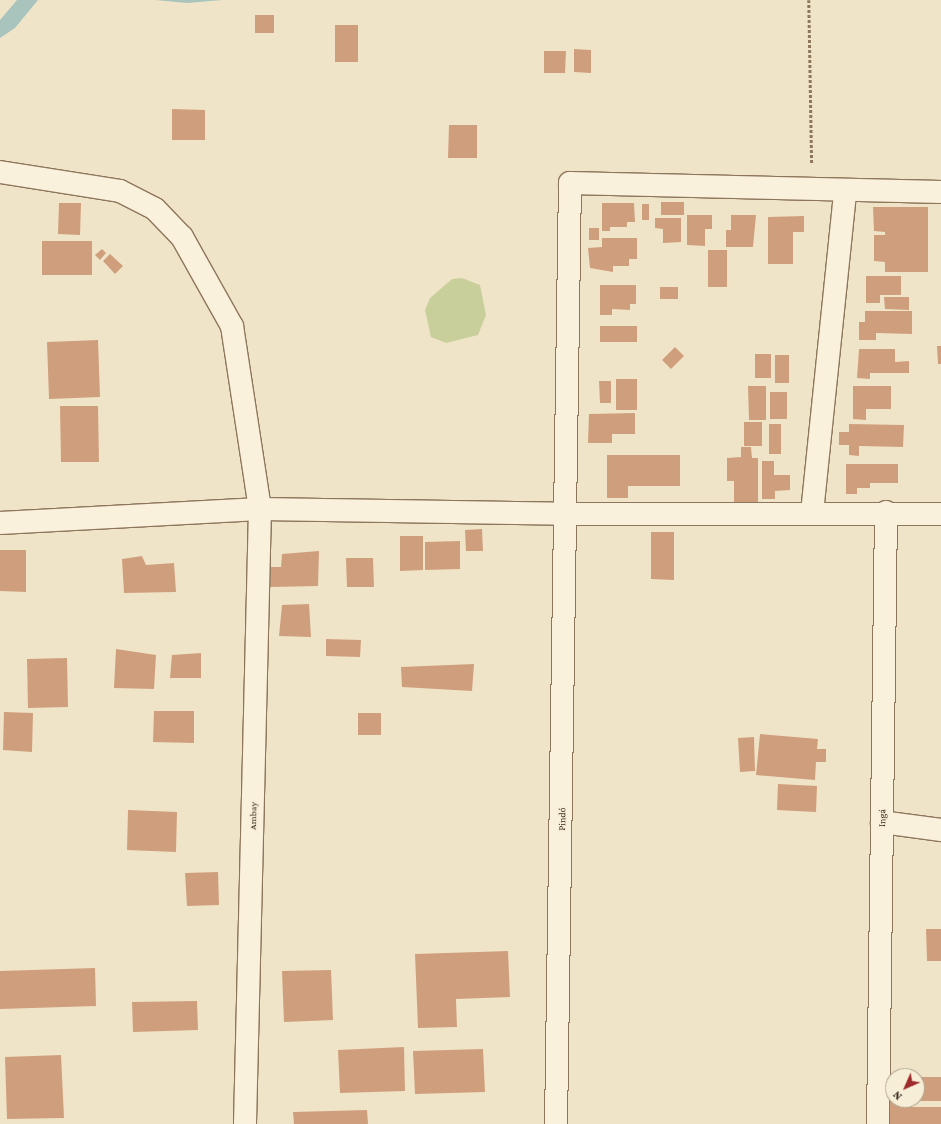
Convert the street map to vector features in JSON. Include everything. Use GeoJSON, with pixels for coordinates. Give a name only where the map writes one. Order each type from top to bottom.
{"type":"FeatureCollection","features":[{"type":"Feature","properties":{"kind":"street","name":"Ambay"},"geometry":{"type":"LineString","coordinates":[[0,172],[120,191],[155,209],[182,237],[232,326],[260,508],[245,1124]]}},
{"type":"Feature","properties":{"kind":"street","name":"Pindó"},"geometry":{"type":"LineString","coordinates":[[556,1124],[567,514],[570,183],[811,189]]}},
{"type":"Feature","properties":{"kind":"street"},"geometry":{"type":"LineString","coordinates":[[811,189],[845,191],[941,192]]}},
{"type":"Feature","properties":{"kind":"street"},"geometry":{"type":"LineString","coordinates":[[812,513],[845,191]]}},
{"type":"Feature","properties":{"kind":"street"},"geometry":{"type":"LineString","coordinates":[[0,523],[260,508],[567,514],[886,512],[941,514]]}},
{"type":"Feature","properties":{"kind":"street","name":"Ingá"},"geometry":{"type":"LineString","coordinates":[[878,1124],[886,512]]}},
{"type":"Feature","properties":{"kind":"street"},"geometry":{"type":"LineString","coordinates":[[882,822],[941,830]]}},
{"type":"Feature","properties":{"kind":"path"},"geometry":{"type":"LineString","coordinates":[[809,0],[811,189]]}},
{"type":"Feature","properties":{"kind":"green space"},"geometry":{"type":"Polygon","coordinates":[[[462,278],[480,285],[486,315],[478,335],[446,343],[431,337],[425,310],[430,298],[452,279],[462,278]]]}},
{"type":"Feature","properties":{"kind":"water"},"geometry":{"type":"Polygon","coordinates":[[[17,0],[38,0],[15,28],[0,38],[0,20],[17,0]]]}},
{"type":"Feature","properties":{"kind":"water"},"geometry":{"type":"Polygon","coordinates":[[[155,0],[222,0],[187,3],[155,0]]]}},
{"type":"Feature","properties":{"kind":"building"},"geometry":{"type":"Polygon","coordinates":[[[255,15],[274,15],[274,33],[255,33],[255,15]]]}},
{"type":"Feature","properties":{"kind":"building"},"geometry":{"type":"Polygon","coordinates":[[[335,25],[358,25],[358,62],[335,62],[335,25]]]}},
{"type":"Feature","properties":{"kind":"building"},"geometry":{"type":"Polygon","coordinates":[[[574,49],[591,50],[591,73],[574,72],[574,49]]]}},
{"type":"Feature","properties":{"kind":"building"},"geometry":{"type":"Polygon","coordinates":[[[544,51],[566,51],[565,73],[544,73],[544,51]]]}},
{"type":"Feature","properties":{"kind":"building"},"geometry":{"type":"Polygon","coordinates":[[[172,109],[205,110],[205,140],[172,140],[172,109]]]}},
{"type":"Feature","properties":{"kind":"building"},"geometry":{"type":"Polygon","coordinates":[[[449,125],[477,125],[477,158],[448,158],[449,125]]]}},
{"type":"Feature","properties":{"kind":"building"},"geometry":{"type":"Polygon","coordinates":[[[661,202],[684,202],[684,215],[661,215],[661,202]]]}},
{"type":"Feature","properties":{"kind":"building"},"geometry":{"type":"Polygon","coordinates":[[[59,203],[81,203],[80,235],[58,234],[59,203]]]}},
{"type":"Feature","properties":{"kind":"building"},"geometry":{"type":"Polygon","coordinates":[[[602,203],[634,203],[635,222],[627,222],[627,227],[610,227],[610,231],[602,231],[602,203]]]}},
{"type":"Feature","properties":{"kind":"building"},"geometry":{"type":"Polygon","coordinates":[[[642,204],[649,204],[649,220],[642,220],[642,204]]]}},
{"type":"Feature","properties":{"kind":"building"},"geometry":{"type":"Polygon","coordinates":[[[873,207],[928,207],[928,272],[885,272],[885,262],[874,261],[874,235],[885,235],[885,232],[874,231],[873,207]]]}},
{"type":"Feature","properties":{"kind":"building"},"geometry":{"type":"Polygon","coordinates":[[[687,215],[712,215],[712,229],[705,229],[705,246],[687,245],[687,215]]]}},
{"type":"Feature","properties":{"kind":"building"},"geometry":{"type":"Polygon","coordinates":[[[731,215],[756,215],[753,247],[726,247],[726,230],[731,230],[731,215]]]}},
{"type":"Feature","properties":{"kind":"building"},"geometry":{"type":"Polygon","coordinates":[[[804,216],[804,232],[793,232],[793,264],[768,264],[768,217],[804,216]]]}},
{"type":"Feature","properties":{"kind":"building"},"geometry":{"type":"Polygon","coordinates":[[[655,218],[681,218],[681,242],[663,243],[663,229],[655,228],[655,218]]]}},
{"type":"Feature","properties":{"kind":"building"},"geometry":{"type":"Polygon","coordinates":[[[589,228],[599,228],[599,240],[589,240],[589,228]]]}},
{"type":"Feature","properties":{"kind":"building"},"geometry":{"type":"Polygon","coordinates":[[[602,238],[637,238],[637,259],[629,259],[629,266],[613,266],[613,272],[590,268],[588,248],[602,247],[602,238]]]}},
{"type":"Feature","properties":{"kind":"building"},"geometry":{"type":"Polygon","coordinates":[[[42,241],[92,241],[92,275],[42,275],[42,241]]]}},
{"type":"Feature","properties":{"kind":"building"},"geometry":{"type":"Polygon","coordinates":[[[102,249],[106,253],[100,260],[95,255],[102,249]]]}},
{"type":"Feature","properties":{"kind":"building"},"geometry":{"type":"Polygon","coordinates":[[[708,250],[727,250],[727,287],[708,287],[708,250]]]}},
{"type":"Feature","properties":{"kind":"building"},"geometry":{"type":"Polygon","coordinates":[[[110,254],[123,266],[115,274],[103,261],[110,254]]]}},
{"type":"Feature","properties":{"kind":"building"},"geometry":{"type":"Polygon","coordinates":[[[866,276],[901,276],[901,295],[880,295],[880,303],[866,303],[866,276]]]}},
{"type":"Feature","properties":{"kind":"building"},"geometry":{"type":"Polygon","coordinates":[[[600,285],[636,285],[636,304],[630,304],[630,310],[612,309],[612,315],[600,315],[600,285]]]}},
{"type":"Feature","properties":{"kind":"building"},"geometry":{"type":"Polygon","coordinates":[[[660,287],[678,287],[678,299],[660,299],[660,287]]]}},
{"type":"Feature","properties":{"kind":"building"},"geometry":{"type":"Polygon","coordinates":[[[884,297],[909,297],[909,310],[885,309],[884,297]]]}},
{"type":"Feature","properties":{"kind":"building"},"geometry":{"type":"Polygon","coordinates":[[[865,311],[912,311],[912,334],[876,333],[876,340],[859,340],[859,322],[865,322],[865,311]]]}},
{"type":"Feature","properties":{"kind":"building"},"geometry":{"type":"Polygon","coordinates":[[[600,326],[637,326],[637,342],[600,342],[600,326]]]}},
{"type":"Feature","properties":{"kind":"building"},"geometry":{"type":"Polygon","coordinates":[[[98,340],[100,397],[49,399],[47,342],[98,340]]]}},
{"type":"Feature","properties":{"kind":"building"},"geometry":{"type":"Polygon","coordinates":[[[937,346],[941,346],[941,364],[938,364],[937,346]]]}},
{"type":"Feature","properties":{"kind":"building"},"geometry":{"type":"Polygon","coordinates":[[[675,347],[684,356],[671,369],[662,360],[675,347]]]}},
{"type":"Feature","properties":{"kind":"building"},"geometry":{"type":"Polygon","coordinates":[[[859,349],[895,349],[895,362],[909,361],[909,373],[870,373],[870,379],[857,378],[859,349]]]}},
{"type":"Feature","properties":{"kind":"building"},"geometry":{"type":"Polygon","coordinates":[[[755,354],[771,354],[771,378],[755,378],[755,354]]]}},
{"type":"Feature","properties":{"kind":"building"},"geometry":{"type":"Polygon","coordinates":[[[775,355],[789,355],[789,383],[775,383],[775,355]]]}},
{"type":"Feature","properties":{"kind":"building"},"geometry":{"type":"Polygon","coordinates":[[[616,379],[637,379],[637,410],[616,410],[616,379]]]}},
{"type":"Feature","properties":{"kind":"building"},"geometry":{"type":"Polygon","coordinates":[[[599,381],[611,381],[611,403],[600,403],[599,381]]]}},
{"type":"Feature","properties":{"kind":"building"},"geometry":{"type":"Polygon","coordinates":[[[748,386],[766,386],[766,420],[749,420],[748,386]]]}},
{"type":"Feature","properties":{"kind":"building"},"geometry":{"type":"Polygon","coordinates":[[[853,386],[891,386],[891,409],[866,409],[866,420],[853,419],[853,386]]]}},
{"type":"Feature","properties":{"kind":"building"},"geometry":{"type":"Polygon","coordinates":[[[770,392],[787,392],[787,419],[770,419],[770,392]]]}},
{"type":"Feature","properties":{"kind":"building"},"geometry":{"type":"Polygon","coordinates":[[[60,406],[98,406],[99,462],[61,462],[60,406]]]}},
{"type":"Feature","properties":{"kind":"building"},"geometry":{"type":"Polygon","coordinates":[[[635,413],[635,434],[612,434],[612,443],[588,443],[589,414],[635,413]]]}},
{"type":"Feature","properties":{"kind":"building"},"geometry":{"type":"Polygon","coordinates":[[[744,422],[762,422],[762,446],[744,446],[744,422]]]}},
{"type":"Feature","properties":{"kind":"building"},"geometry":{"type":"Polygon","coordinates":[[[769,424],[781,424],[781,454],[769,454],[769,424]]]}},
{"type":"Feature","properties":{"kind":"building"},"geometry":{"type":"Polygon","coordinates":[[[849,424],[904,425],[903,447],[859,446],[859,456],[849,455],[849,445],[839,445],[839,432],[849,432],[849,424]]]}},
{"type":"Feature","properties":{"kind":"building"},"geometry":{"type":"Polygon","coordinates":[[[741,447],[751,447],[752,458],[758,458],[758,504],[734,503],[734,481],[727,481],[727,458],[741,457],[741,447]]]}},
{"type":"Feature","properties":{"kind":"building"},"geometry":{"type":"Polygon","coordinates":[[[607,455],[680,455],[680,486],[628,486],[628,498],[607,498],[607,455]]]}},
{"type":"Feature","properties":{"kind":"building"},"geometry":{"type":"Polygon","coordinates":[[[762,461],[774,461],[774,475],[790,475],[790,490],[775,491],[775,499],[762,499],[762,461]]]}},
{"type":"Feature","properties":{"kind":"building"},"geometry":{"type":"Polygon","coordinates":[[[846,464],[898,464],[898,483],[870,483],[870,488],[857,488],[857,494],[846,494],[846,464]]]}},
{"type":"Feature","properties":{"kind":"building"},"geometry":{"type":"Polygon","coordinates":[[[482,529],[483,551],[466,551],[465,530],[482,529]]]}},
{"type":"Feature","properties":{"kind":"building"},"geometry":{"type":"Polygon","coordinates":[[[651,532],[674,532],[674,580],[651,579],[651,532]]]}},
{"type":"Feature","properties":{"kind":"building"},"geometry":{"type":"Polygon","coordinates":[[[400,536],[423,536],[423,570],[400,571],[400,536]]]}},
{"type":"Feature","properties":{"kind":"building"},"geometry":{"type":"Polygon","coordinates":[[[460,541],[460,569],[425,570],[425,542],[460,541]]]}},
{"type":"Feature","properties":{"kind":"building"},"geometry":{"type":"Polygon","coordinates":[[[0,550],[26,550],[26,592],[0,591],[0,550]]]}},
{"type":"Feature","properties":{"kind":"building"},"geometry":{"type":"Polygon","coordinates":[[[319,551],[318,586],[270,587],[271,567],[281,567],[282,554],[319,551]]]}},
{"type":"Feature","properties":{"kind":"building"},"geometry":{"type":"Polygon","coordinates":[[[142,556],[146,565],[174,563],[176,592],[124,593],[122,559],[142,556]]]}},
{"type":"Feature","properties":{"kind":"building"},"geometry":{"type":"Polygon","coordinates":[[[346,558],[373,558],[374,587],[347,587],[346,558]]]}},
{"type":"Feature","properties":{"kind":"building"},"geometry":{"type":"Polygon","coordinates":[[[309,604],[311,637],[279,636],[282,605],[309,604]]]}},
{"type":"Feature","properties":{"kind":"building"},"geometry":{"type":"Polygon","coordinates":[[[326,639],[361,640],[360,657],[326,656],[326,639]]]}},
{"type":"Feature","properties":{"kind":"building"},"geometry":{"type":"Polygon","coordinates":[[[116,649],[156,655],[154,689],[114,688],[116,649]]]}},
{"type":"Feature","properties":{"kind":"building"},"geometry":{"type":"Polygon","coordinates":[[[201,653],[201,678],[170,678],[172,655],[201,653]]]}},
{"type":"Feature","properties":{"kind":"building"},"geometry":{"type":"Polygon","coordinates":[[[67,658],[68,707],[28,708],[27,659],[67,658]]]}},
{"type":"Feature","properties":{"kind":"building"},"geometry":{"type":"Polygon","coordinates":[[[474,664],[472,691],[402,687],[401,667],[474,664]]]}},
{"type":"Feature","properties":{"kind":"building"},"geometry":{"type":"Polygon","coordinates":[[[154,711],[194,711],[194,743],[153,742],[154,711]]]}},
{"type":"Feature","properties":{"kind":"building"},"geometry":{"type":"Polygon","coordinates":[[[4,712],[33,713],[32,752],[3,750],[4,712]]]}},
{"type":"Feature","properties":{"kind":"building"},"geometry":{"type":"Polygon","coordinates":[[[358,713],[381,713],[381,735],[358,735],[358,713]]]}},
{"type":"Feature","properties":{"kind":"building"},"geometry":{"type":"Polygon","coordinates":[[[760,734],[818,739],[817,749],[826,749],[826,762],[816,762],[815,780],[756,775],[760,734]]]}},
{"type":"Feature","properties":{"kind":"building"},"geometry":{"type":"Polygon","coordinates":[[[754,737],[755,771],[740,772],[738,738],[754,737]]]}},
{"type":"Feature","properties":{"kind":"building"},"geometry":{"type":"Polygon","coordinates":[[[778,784],[817,786],[816,812],[777,810],[778,784]]]}},
{"type":"Feature","properties":{"kind":"building"},"geometry":{"type":"Polygon","coordinates":[[[128,810],[177,812],[176,852],[127,850],[128,810]]]}},
{"type":"Feature","properties":{"kind":"building"},"geometry":{"type":"Polygon","coordinates":[[[218,872],[219,905],[187,906],[185,873],[218,872]]]}},
{"type":"Feature","properties":{"kind":"building"},"geometry":{"type":"Polygon","coordinates":[[[926,929],[941,929],[941,961],[927,961],[926,929]]]}},
{"type":"Feature","properties":{"kind":"building"},"geometry":{"type":"Polygon","coordinates":[[[508,951],[510,997],[456,999],[457,1027],[418,1028],[415,954],[508,951]]]}},
{"type":"Feature","properties":{"kind":"building"},"geometry":{"type":"Polygon","coordinates":[[[95,968],[96,1006],[0,1009],[0,971],[95,968]]]}},
{"type":"Feature","properties":{"kind":"building"},"geometry":{"type":"Polygon","coordinates":[[[331,970],[333,1020],[284,1022],[282,971],[331,970]]]}},
{"type":"Feature","properties":{"kind":"building"},"geometry":{"type":"Polygon","coordinates":[[[197,1001],[198,1030],[133,1032],[132,1002],[197,1001]]]}},
{"type":"Feature","properties":{"kind":"building"},"geometry":{"type":"Polygon","coordinates":[[[404,1047],[405,1091],[340,1093],[338,1050],[404,1047]]]}},
{"type":"Feature","properties":{"kind":"building"},"geometry":{"type":"Polygon","coordinates":[[[483,1049],[485,1092],[415,1094],[413,1051],[483,1049]]]}},
{"type":"Feature","properties":{"kind":"building"},"geometry":{"type":"Polygon","coordinates":[[[61,1055],[64,1118],[7,1119],[5,1057],[61,1055]]]}},
{"type":"Feature","properties":{"kind":"building"},"geometry":{"type":"Polygon","coordinates":[[[925,1077],[941,1077],[941,1101],[925,1101],[925,1077]]]}},
{"type":"Feature","properties":{"kind":"building"},"geometry":{"type":"Polygon","coordinates":[[[941,1107],[941,1124],[887,1124],[887,1108],[941,1107]]]}},
{"type":"Feature","properties":{"kind":"building"},"geometry":{"type":"Polygon","coordinates":[[[367,1110],[368,1124],[294,1124],[293,1112],[367,1110]]]}}]}
